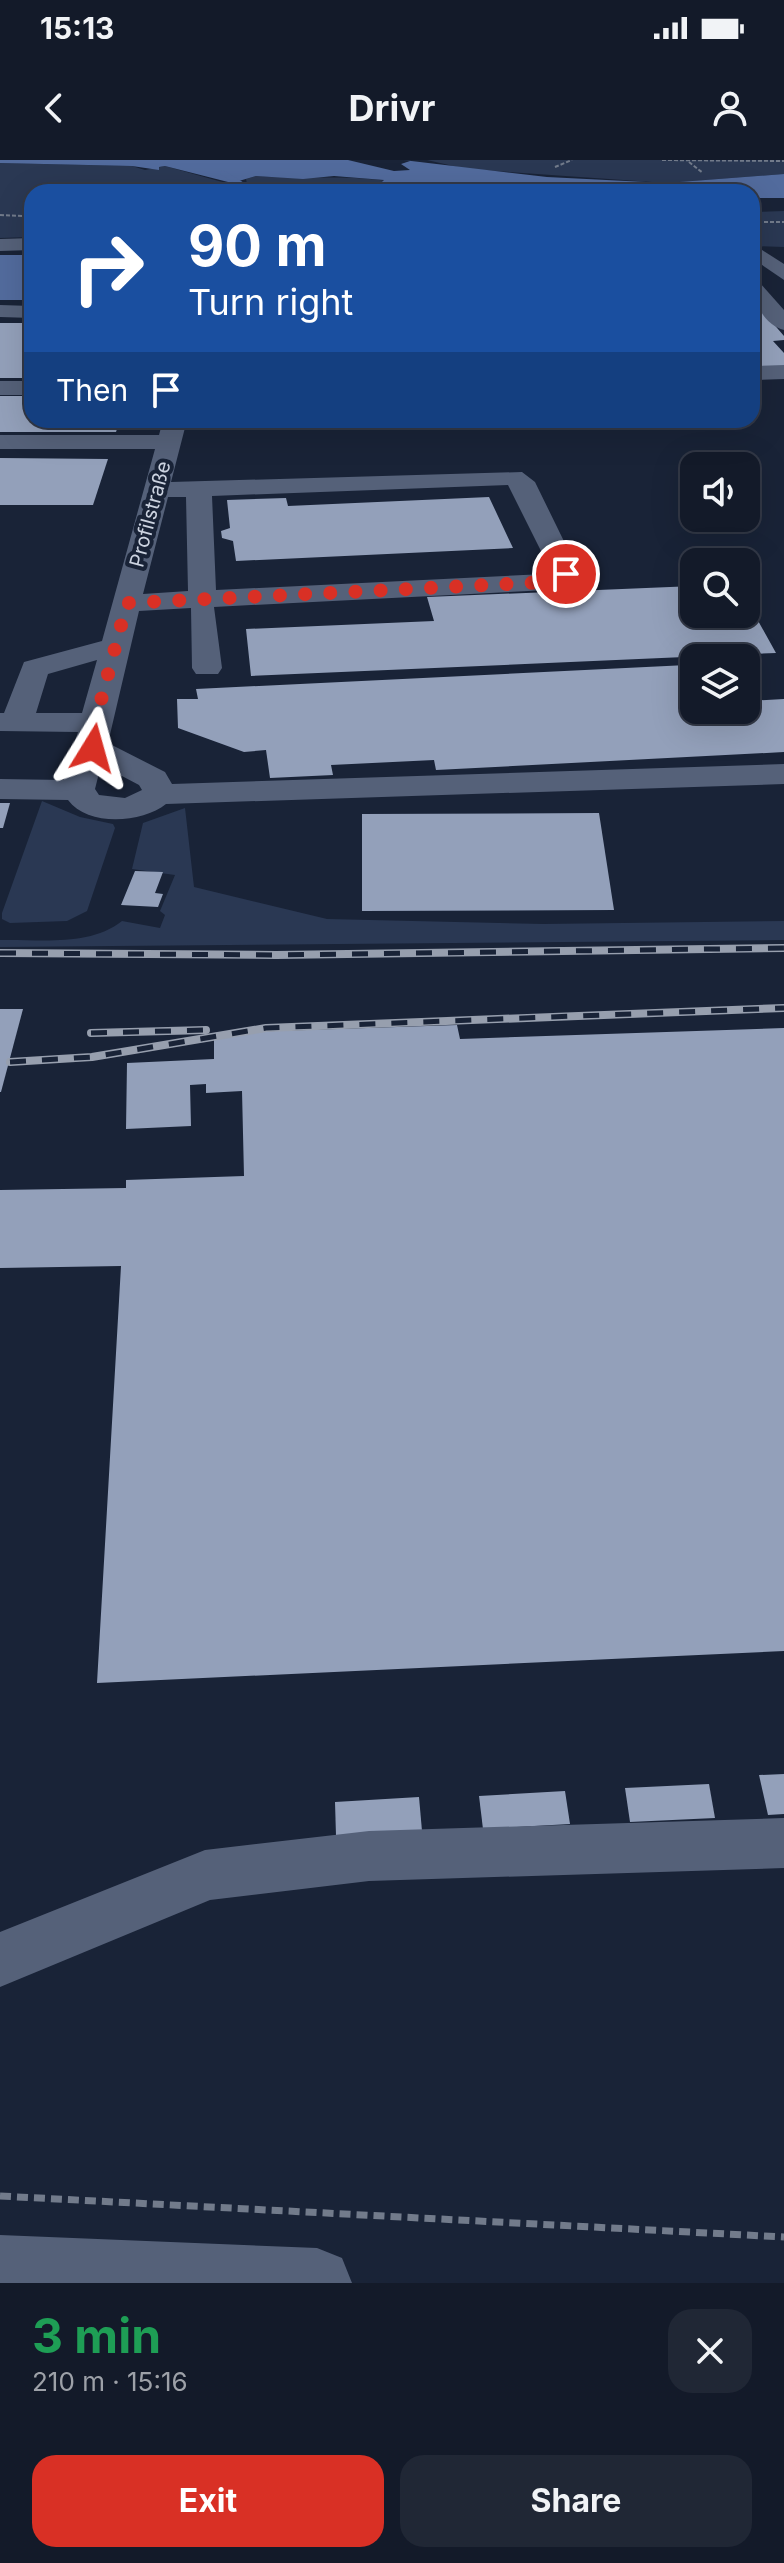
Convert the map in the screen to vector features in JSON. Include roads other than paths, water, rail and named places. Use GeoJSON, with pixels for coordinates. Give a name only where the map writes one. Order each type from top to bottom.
{"type":"FeatureCollection","features":[{"type":"Feature","properties":{"kind":"street"},"geometry":{"type":"LineString","coordinates":[[0,245],[24,244]]}},
{"type":"Feature","properties":{"kind":"street"},"geometry":{"type":"LineString","coordinates":[[760,254],[784,255]]}},
{"type":"Feature","properties":{"kind":"street"},"geometry":{"type":"LineString","coordinates":[[760,257],[784,274]]}},
{"type":"Feature","properties":{"kind":"street"},"geometry":{"type":"LineString","coordinates":[[760,296],[784,324]]}},
{"type":"Feature","properties":{"kind":"street"},"geometry":{"type":"LineString","coordinates":[[0,311],[24,312]]}},
{"type":"Feature","properties":{"kind":"street"},"geometry":{"type":"LineString","coordinates":[[760,373],[784,372]]}},
{"type":"Feature","properties":{"kind":"street"},"geometry":{"type":"LineString","coordinates":[[0,388],[24,388]]}},
{"type":"Feature","properties":{"kind":"street"},"geometry":{"type":"LineString","coordinates":[[0,442],[172,431]]}},
{"type":"Feature","properties":{"kind":"street","name":"Profilstraße"},"geometry":{"type":"LineString","coordinates":[[78,790],[172,431]]}},
{"type":"Feature","properties":{"kind":"street"},"geometry":{"type":"LineString","coordinates":[[125,608],[203,606],[549,582],[566,574],[522,482],[513,477],[157,490]]}},
{"type":"Feature","properties":{"kind":"street"},"geometry":{"type":"LineString","coordinates":[[199,488],[207,668]]}},
{"type":"Feature","properties":{"kind":"street"},"geometry":{"type":"LineString","coordinates":[[203,606],[399,610]]}},
{"type":"Feature","properties":{"kind":"street"},"geometry":{"type":"LineString","coordinates":[[114,649],[87,652],[35,668],[9,722],[94,735],[153,779],[158,785],[157,794]]}},
{"type":"Feature","properties":{"kind":"street"},"geometry":{"type":"LineString","coordinates":[[0,789],[78,790],[87,802],[114,809],[143,804],[157,794],[784,774]]}},
{"type":"Feature","properties":{"kind":"street"},"geometry":{"type":"LineString","coordinates":[[0,1960],[205,1875],[369,1856],[674,1849],[784,1843]]}},
{"type":"Feature","properties":{"kind":"street"},"geometry":{"type":"LineString","coordinates":[[0,2269],[317,2283]]}},
{"type":"Feature","properties":{"kind":"waterway"},"geometry":{"type":"LineString","coordinates":[[223,173],[241,184]]}},
{"type":"Feature","properties":{"kind":"railway"},"geometry":{"type":"LineString","coordinates":[[0,953],[276,955],[784,948]]}},
{"type":"Feature","properties":{"kind":"railway"},"geometry":{"type":"LineString","coordinates":[[10,1062],[92,1057],[266,1028],[784,1008]]}},
{"type":"Feature","properties":{"kind":"railway"},"geometry":{"type":"LineString","coordinates":[[91,1033],[206,1030]]}}]}
